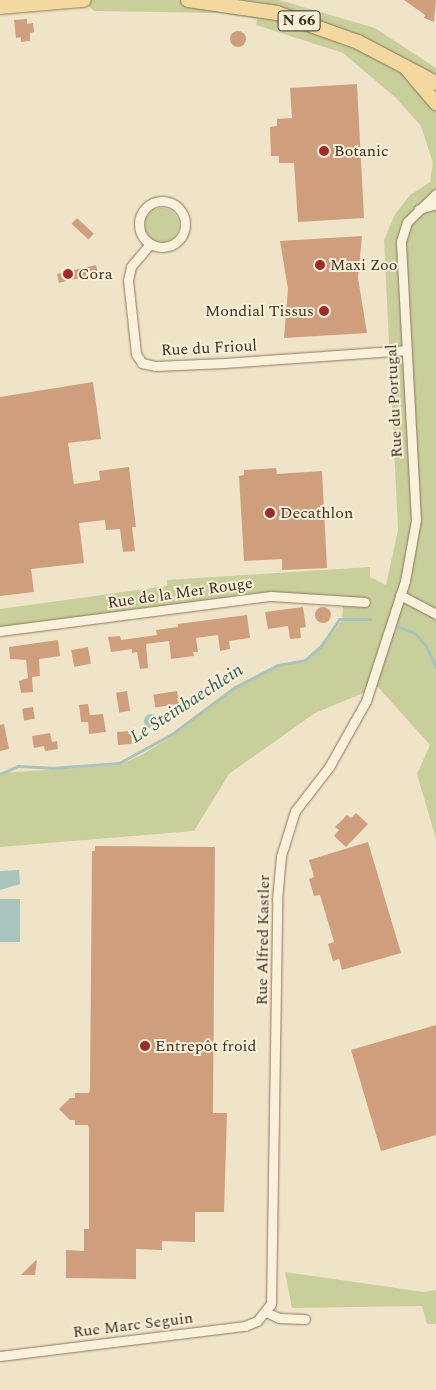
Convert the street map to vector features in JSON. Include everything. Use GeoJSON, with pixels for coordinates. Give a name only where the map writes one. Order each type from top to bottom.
{"type":"FeatureCollection","features":[{"type":"Feature","properties":{"kind":"main road"},"geometry":{"type":"LineString","coordinates":[[0,8],[84,0]]}},
{"type":"Feature","properties":{"kind":"main road","name":"N 66"},"geometry":{"type":"LineString","coordinates":[[188,0],[277,13],[358,42],[436,83]]}},
{"type":"Feature","properties":{"kind":"main road","name":"N 66"},"geometry":{"type":"LineString","coordinates":[[403,64],[436,103]]}},
{"type":"Feature","properties":{"kind":"street","name":"Rue du Portugal"},"geometry":{"type":"LineString","coordinates":[[400,595],[416,520],[401,241],[408,222],[436,194]]}},
{"type":"Feature","properties":{"kind":"street"},"geometry":{"type":"LineString","coordinates":[[162,201],[176,206],[185,218],[181,238],[163,248],[150,244],[139,226],[143,212],[162,201]]}},
{"type":"Feature","properties":{"kind":"street"},"geometry":{"type":"LineString","coordinates":[[419,209],[436,204]]}},
{"type":"Feature","properties":{"kind":"street","name":"Rue du Frioul"},"geometry":{"type":"LineString","coordinates":[[150,244],[131,268],[128,280],[136,354],[142,364],[225,363],[407,350]]}},
{"type":"Feature","properties":{"kind":"street"},"geometry":{"type":"LineString","coordinates":[[400,595],[436,614]]}},
{"type":"Feature","properties":{"kind":"street","name":"Rue Alfred Kastler"},"geometry":{"type":"LineString","coordinates":[[266,1312],[273,1294],[277,900],[280,856],[295,811],[329,767],[366,701],[400,595]]}},
{"type":"Feature","properties":{"kind":"street","name":"Rue de la Mer Rouge"},"geometry":{"type":"LineString","coordinates":[[0,632],[271,596],[365,602]]}},
{"type":"Feature","properties":{"kind":"street"},"geometry":{"type":"LineString","coordinates":[[266,1312],[279,1318],[305,1319]]}},
{"type":"Feature","properties":{"kind":"street","name":"Rue Marc Seguin"},"geometry":{"type":"LineString","coordinates":[[0,1356],[245,1326],[266,1312]]}},
{"type":"Feature","properties":{"kind":"green space"},"geometry":{"type":"Polygon","coordinates":[[[83,0],[279,0],[375,28],[436,68],[436,839],[417,774],[430,745],[378,687],[315,713],[229,774],[194,831],[0,847],[0,773],[120,765],[141,755],[173,736],[236,688],[277,666],[306,662],[322,647],[342,620],[344,596],[269,592],[0,627],[0,609],[167,586],[167,580],[370,567],[370,577],[386,585],[398,530],[384,240],[395,214],[410,195],[430,182],[433,163],[421,126],[396,98],[343,53],[256,25],[257,19],[221,13],[94,11],[83,0]]]}},
{"type":"Feature","properties":{"kind":"green space"},"geometry":{"type":"Polygon","coordinates":[[[162,208],[174,213],[179,225],[174,237],[162,242],[150,237],[145,225],[150,213],[162,208]]]}},
{"type":"Feature","properties":{"kind":"green space"},"geometry":{"type":"Polygon","coordinates":[[[285,1272],[424,1292],[436,1290],[436,1324],[427,1324],[422,1306],[292,1308],[285,1272]]]}},
{"type":"Feature","properties":{"kind":"water"},"geometry":{"type":"Polygon","coordinates":[[[151,714],[156,716],[158,721],[156,726],[151,728],[146,726],[144,721],[146,716],[151,714]]]}},
{"type":"Feature","properties":{"kind":"water"},"geometry":{"type":"Polygon","coordinates":[[[19,870],[20,884],[0,890],[0,871],[19,870]]]}},
{"type":"Feature","properties":{"kind":"water"},"geometry":{"type":"Polygon","coordinates":[[[0,899],[20,899],[20,942],[0,942],[0,899]]]}},
{"type":"Feature","properties":{"kind":"building"},"geometry":{"type":"Polygon","coordinates":[[[404,0],[436,0],[434,22],[424,18],[425,15],[404,0]]]}},
{"type":"Feature","properties":{"kind":"building"},"geometry":{"type":"Polygon","coordinates":[[[27,19],[27,24],[33,23],[34,32],[30,33],[30,41],[21,42],[21,37],[16,38],[14,20],[27,19]]]}},
{"type":"Feature","properties":{"kind":"building"},"geometry":{"type":"Polygon","coordinates":[[[235,31],[241,31],[246,36],[244,45],[235,47],[230,42],[230,36],[235,31]]]}},
{"type":"Feature","properties":{"kind":"building"},"geometry":{"type":"Polygon","coordinates":[[[357,84],[364,218],[298,222],[294,163],[279,163],[279,156],[271,156],[270,127],[277,126],[277,119],[292,118],[290,88],[357,84]]]}},
{"type":"Feature","properties":{"kind":"building"},"geometry":{"type":"Polygon","coordinates":[[[77,218],[94,234],[88,240],[72,224],[77,218]]]}},
{"type":"Feature","properties":{"kind":"building"},"geometry":{"type":"Polygon","coordinates":[[[362,236],[358,278],[367,333],[284,338],[288,289],[280,241],[362,236]]]}},
{"type":"Feature","properties":{"kind":"building"},"geometry":{"type":"Polygon","coordinates":[[[96,265],[98,274],[59,283],[57,274],[96,265]]]}},
{"type":"Feature","properties":{"kind":"building"},"geometry":{"type":"Polygon","coordinates":[[[93,382],[101,439],[68,443],[74,484],[100,480],[99,471],[129,467],[136,527],[132,527],[135,551],[123,552],[120,529],[106,530],[105,520],[79,523],[84,563],[31,569],[34,592],[0,596],[0,397],[93,382]]]}},
{"type":"Feature","properties":{"kind":"building"},"geometry":{"type":"Polygon","coordinates":[[[276,468],[277,474],[322,471],[327,568],[282,570],[282,559],[244,561],[239,476],[244,475],[244,470],[276,468]]]}},
{"type":"Feature","properties":{"kind":"building"},"geometry":{"type":"Polygon","coordinates":[[[303,607],[306,627],[300,628],[301,638],[290,639],[288,626],[268,629],[265,612],[303,607]]]}},
{"type":"Feature","properties":{"kind":"building"},"geometry":{"type":"Polygon","coordinates":[[[320,607],[326,607],[331,612],[329,621],[320,623],[315,618],[315,612],[320,607]]]}},
{"type":"Feature","properties":{"kind":"building"},"geometry":{"type":"Polygon","coordinates":[[[247,615],[250,638],[229,641],[230,649],[220,651],[218,635],[196,638],[198,652],[193,652],[194,656],[171,659],[169,641],[146,644],[148,668],[140,669],[137,652],[132,653],[132,649],[111,652],[108,637],[120,636],[121,640],[157,635],[156,630],[178,627],[178,624],[247,615]]]}},
{"type":"Feature","properties":{"kind":"building"},"geometry":{"type":"Polygon","coordinates":[[[58,640],[60,656],[39,659],[40,676],[32,677],[33,692],[21,693],[19,681],[28,678],[26,660],[10,659],[9,647],[58,640]]]}},
{"type":"Feature","properties":{"kind":"building"},"geometry":{"type":"Polygon","coordinates":[[[88,647],[91,664],[74,667],[71,650],[88,647]]]}},
{"type":"Feature","properties":{"kind":"building"},"geometry":{"type":"Polygon","coordinates":[[[127,691],[130,711],[119,712],[116,693],[127,691]]]}},
{"type":"Feature","properties":{"kind":"building"},"geometry":{"type":"Polygon","coordinates":[[[177,691],[179,704],[155,708],[153,695],[177,691]]]}},
{"type":"Feature","properties":{"kind":"building"},"geometry":{"type":"Polygon","coordinates":[[[88,704],[90,715],[103,714],[106,732],[89,734],[88,722],[81,722],[79,705],[88,704]]]}},
{"type":"Feature","properties":{"kind":"building"},"geometry":{"type":"Polygon","coordinates":[[[33,707],[35,719],[24,721],[22,709],[33,707]]]}},
{"type":"Feature","properties":{"kind":"building"},"geometry":{"type":"Polygon","coordinates":[[[4,724],[9,749],[0,751],[0,725],[4,724]]]}},
{"type":"Feature","properties":{"kind":"building"},"geometry":{"type":"Polygon","coordinates":[[[131,731],[132,744],[118,745],[117,732],[131,731]]]}},
{"type":"Feature","properties":{"kind":"building"},"geometry":{"type":"Polygon","coordinates":[[[50,733],[52,742],[57,741],[58,749],[45,751],[44,746],[34,748],[32,736],[50,733]]]}},
{"type":"Feature","properties":{"kind":"building"},"geometry":{"type":"Polygon","coordinates":[[[356,813],[368,824],[346,847],[334,836],[339,830],[335,827],[347,815],[351,818],[356,813]]]}},
{"type":"Feature","properties":{"kind":"building"},"geometry":{"type":"Polygon","coordinates":[[[368,842],[401,953],[342,970],[339,959],[333,961],[328,944],[334,942],[320,895],[314,896],[309,879],[314,877],[309,860],[368,842]]]}},
{"type":"Feature","properties":{"kind":"building","name":"Entrepôt froid"},"geometry":{"type":"Polygon","coordinates":[[[95,846],[215,847],[213,1113],[227,1113],[224,1212],[195,1212],[195,1242],[162,1241],[162,1250],[136,1249],[136,1279],[66,1278],[66,1250],[84,1251],[84,1229],[89,1229],[88,1125],[75,1125],[75,1120],[70,1120],[59,1109],[70,1098],[75,1098],[75,1093],[89,1093],[90,1089],[92,851],[95,851],[95,846]]]}},
{"type":"Feature","properties":{"kind":"building"},"geometry":{"type":"Polygon","coordinates":[[[436,1025],[436,1135],[381,1151],[351,1050],[436,1025]]]}},
{"type":"Feature","properties":{"kind":"building"},"geometry":{"type":"Polygon","coordinates":[[[37,1260],[35,1275],[21,1275],[35,1261],[37,1260]]]}},
{"type":"Feature","properties":{"kind":"waterway","name":"Le Steinbaechlein"},"geometry":{"type":"LineString","coordinates":[[0,774],[18,766],[51,768],[119,763],[172,734],[235,687],[278,665],[305,660],[321,646],[339,619],[370,619]]}},
{"type":"Feature","properties":{"kind":"waterway","name":"Le Steinbaechlein"},"geometry":{"type":"LineString","coordinates":[[399,627],[415,633],[426,646],[436,667]]}},
{"type":"Feature","properties":{"kind":"place","name":"Botanic"},"geometry":{"type":"Point","coordinates":[324,151]}},
{"type":"Feature","properties":{"kind":"place","name":"Maxi Zoo"},"geometry":{"type":"Point","coordinates":[320,265]}},
{"type":"Feature","properties":{"kind":"place","name":"Cora"},"geometry":{"type":"Point","coordinates":[68,274]}},
{"type":"Feature","properties":{"kind":"place","name":"Mondial Tissus"},"geometry":{"type":"Point","coordinates":[324,311]}},
{"type":"Feature","properties":{"kind":"place","name":"Decathlon"},"geometry":{"type":"Point","coordinates":[270,513]}},
{"type":"Feature","properties":{"kind":"place","name":"Entrepôt froid"},"geometry":{"type":"Point","coordinates":[145,1046]}}]}
